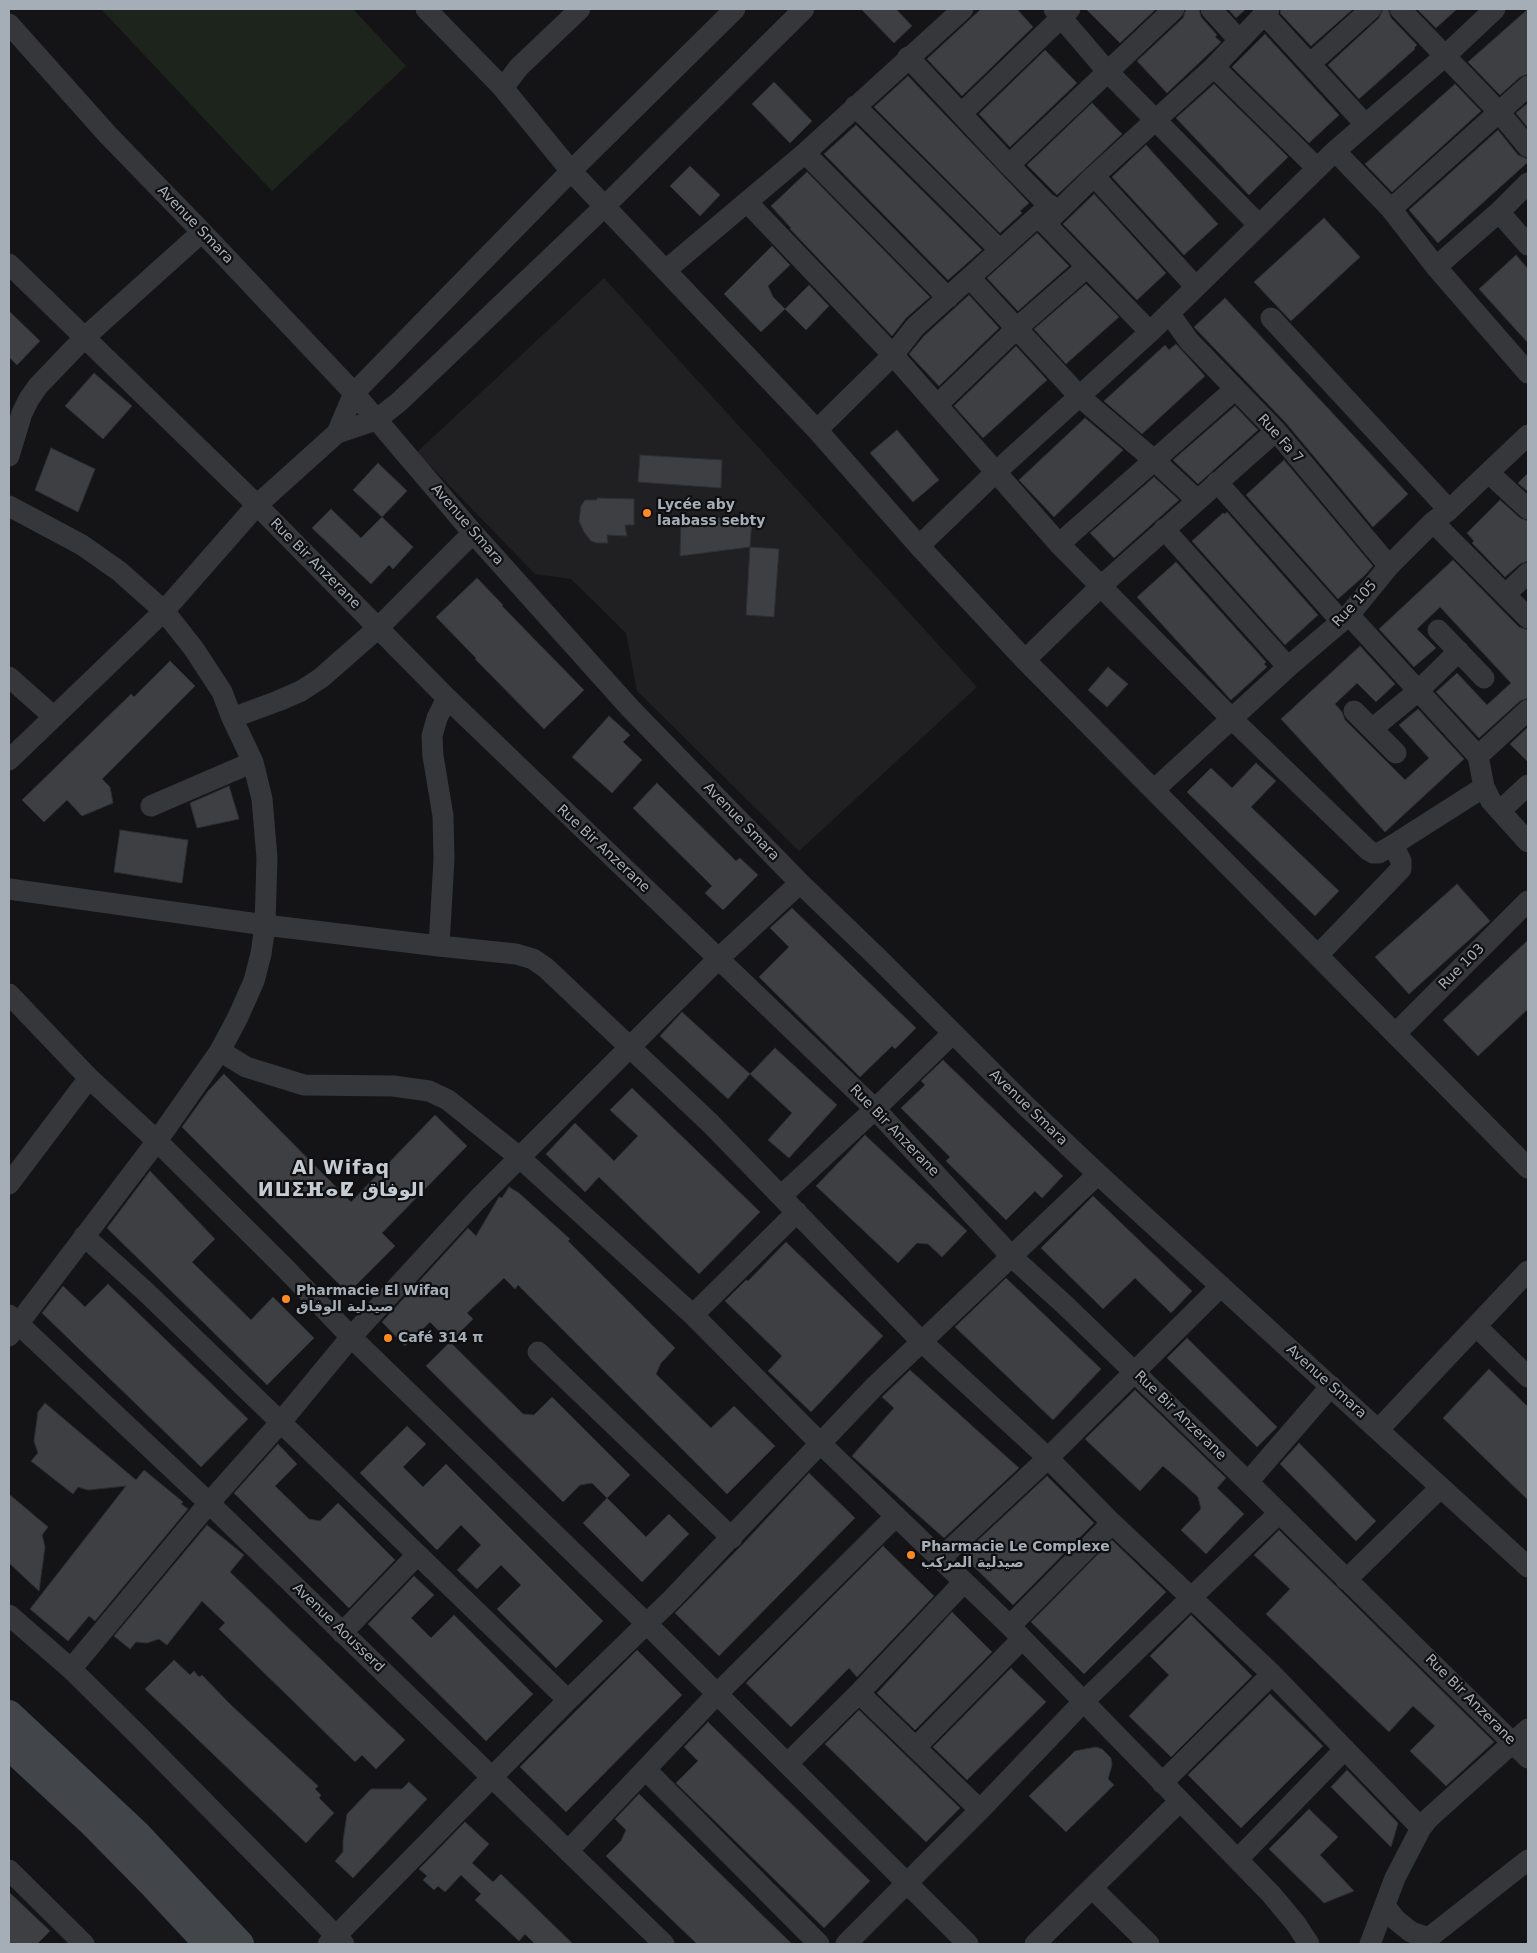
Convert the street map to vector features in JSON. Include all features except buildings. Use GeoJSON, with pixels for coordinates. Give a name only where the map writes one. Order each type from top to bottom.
{"type":"FeatureCollection","features":[{"type":"Feature","properties":{"kind":"street"},"geometry":{"type":"LineString","coordinates":[[426,9],[503,88],[571,171],[817,430],[919,546],[1025,660],[1528,1168]]}},
{"type":"Feature","properties":{"kind":"street"},"geometry":{"type":"LineString","coordinates":[[503,88],[518,67],[580,9]]}},
{"type":"Feature","properties":{"kind":"street"},"geometry":{"type":"LineString","coordinates":[[337,433],[354,393],[571,171],[735,9]]}},
{"type":"Feature","properties":{"kind":"street"},"geometry":{"type":"LineString","coordinates":[[9,760],[164,611],[257,505],[337,433],[376,420],[399,402],[605,206],[804,9]]}},
{"type":"Feature","properties":{"kind":"street"},"geometry":{"type":"LineString","coordinates":[[666,270],[805,153],[908,57],[963,9]]}},
{"type":"Feature","properties":{"kind":"street"},"geometry":{"type":"LineString","coordinates":[[1009,165],[1174,9]]}},
{"type":"Feature","properties":{"kind":"street"},"geometry":{"type":"LineString","coordinates":[[1211,9],[1239,40]]}},
{"type":"Feature","properties":{"kind":"street"},"geometry":{"type":"LineString","coordinates":[[1310,64],[1371,9]]}},
{"type":"Feature","properties":{"kind":"street"},"geometry":{"type":"LineString","coordinates":[[1400,9],[1499,112],[1528,147]]}},
{"type":"Feature","properties":{"kind":"street"},"geometry":{"type":"LineString","coordinates":[[919,546],[996,472],[1150,332],[1335,151],[1495,9]]}},
{"type":"Feature","properties":{"kind":"street"},"geometry":{"type":"LineString","coordinates":[[817,430],[893,355],[915,327],[1000,250],[1094,176],[1156,121],[1214,67],[1267,11],[1310,64],[1365,124]]}},
{"type":"Feature","properties":{"kind":"street"},"geometry":{"type":"LineString","coordinates":[[961,114],[1062,12],[1107,71],[1259,225]]}},
{"type":"Feature","properties":{"kind":"street","name":"Avenue Smara"},"geometry":{"type":"LineString","coordinates":[[9,24],[108,135],[354,393],[473,533],[630,708],[800,882],[952,1034],[1098,1174],[1528,1567]]}},
{"type":"Feature","properties":{"kind":"street"},"geometry":{"type":"LineString","coordinates":[[908,57],[1009,165],[1087,267],[1150,332]]}},
{"type":"Feature","properties":{"kind":"street"},"geometry":{"type":"LineString","coordinates":[[1214,67],[1317,168]]}},
{"type":"Feature","properties":{"kind":"street"},"geometry":{"type":"LineString","coordinates":[[1391,209],[1528,86]]}},
{"type":"Feature","properties":{"kind":"street"},"geometry":{"type":"LineString","coordinates":[[855,106],[1000,250]]}},
{"type":"Feature","properties":{"kind":"street"},"geometry":{"type":"LineString","coordinates":[[1335,151],[1391,209],[1436,267],[1528,373]]}},
{"type":"Feature","properties":{"kind":"street"},"geometry":{"type":"LineString","coordinates":[[805,153],[948,298]]}},
{"type":"Feature","properties":{"kind":"street"},"geometry":{"type":"LineString","coordinates":[[1094,176],[1196,287]]}},
{"type":"Feature","properties":{"kind":"street"},"geometry":{"type":"LineString","coordinates":[[1436,267],[1499,212],[1528,183]]}},
{"type":"Feature","properties":{"kind":"street"},"geometry":{"type":"LineString","coordinates":[[746,202],[893,355],[1059,544],[1232,719],[1368,850],[1373,853],[1379,852],[1393,845],[1484,787]]}},
{"type":"Feature","properties":{"kind":"street"},"geometry":{"type":"LineString","coordinates":[[1499,212],[1528,244]]}},
{"type":"Feature","properties":{"kind":"street"},"geometry":{"type":"LineString","coordinates":[[9,456],[22,413],[38,386],[84,338],[202,232]]}},
{"type":"Feature","properties":{"kind":"street","name":"Rue Bir Anzerane"},"geometry":{"type":"LineString","coordinates":[[9,264],[257,505],[447,698],[876,1109],[1012,1257],[1065,1304],[1346,1580],[1523,1744]]}},
{"type":"Feature","properties":{"kind":"street"},"geometry":{"type":"LineString","coordinates":[[937,405],[1017,328],[1087,267]]}},
{"type":"Feature","properties":{"kind":"street"},"geometry":{"type":"LineString","coordinates":[[970,278],[1080,397],[1198,500]]}},
{"type":"Feature","properties":{"kind":"street","name":"Rue Fa 7"},"geometry":{"type":"LineString","coordinates":[[1169,313],[1189,341],[1234,390],[1276,431],[1390,566]]}},
{"type":"Feature","properties":{"kind":"street"},"geometry":{"type":"LineString","coordinates":[[1271,318],[1528,618]]}},
{"type":"Feature","properties":{"kind":"street"},"geometry":{"type":"LineString","coordinates":[[1059,544],[1234,390]]}},
{"type":"Feature","properties":{"kind":"street"},"geometry":{"type":"LineString","coordinates":[[1025,660],[1101,586],[1276,431]]}},
{"type":"Feature","properties":{"kind":"street","name":"Rue 105"},"geometry":{"type":"LineString","coordinates":[[1154,789],[1288,667],[1345,618],[1390,566],[1528,435]]}},
{"type":"Feature","properties":{"kind":"street"},"geometry":{"type":"LineString","coordinates":[[1489,473],[1528,509]]}},
{"type":"Feature","properties":{"kind":"street"},"geometry":{"type":"LineString","coordinates":[[1218,482],[1478,756],[1484,787],[1491,801],[1528,842]]}},
{"type":"Feature","properties":{"kind":"street"},"geometry":{"type":"LineString","coordinates":[[9,506],[82,545],[119,571],[164,611],[194,649],[222,692],[253,762],[262,800],[267,858],[266,925],[261,954],[254,981],[220,1051],[157,1142],[12,1325]]}},
{"type":"Feature","properties":{"kind":"street"},"geometry":{"type":"LineString","coordinates":[[1164,529],[1288,667]]}},
{"type":"Feature","properties":{"kind":"street"},"geometry":{"type":"LineString","coordinates":[[232,718],[302,691],[321,678],[378,628],[473,533]]}},
{"type":"Feature","properties":{"kind":"street"},"geometry":{"type":"LineString","coordinates":[[1506,594],[1528,573]]}},
{"type":"Feature","properties":{"kind":"street"},"geometry":{"type":"LineString","coordinates":[[1438,630],[1484,678]]}},
{"type":"Feature","properties":{"kind":"street"},"geometry":{"type":"LineString","coordinates":[[1372,729],[1418,691],[1458,651]]}},
{"type":"Feature","properties":{"kind":"street"},"geometry":{"type":"LineString","coordinates":[[9,677],[54,716]]}},
{"type":"Feature","properties":{"kind":"street"},"geometry":{"type":"LineString","coordinates":[[439,946],[444,859],[443,816],[433,756],[432,736],[437,718],[447,698]]}},
{"type":"Feature","properties":{"kind":"street"},"geometry":{"type":"LineString","coordinates":[[1478,756],[1528,710]]}},
{"type":"Feature","properties":{"kind":"street"},"geometry":{"type":"LineString","coordinates":[[1354,711],[1396,753]]}},
{"type":"Feature","properties":{"kind":"street"},"geometry":{"type":"LineString","coordinates":[[151,806],[253,762]]}},
{"type":"Feature","properties":{"kind":"street"},"geometry":{"type":"LineString","coordinates":[[1500,811],[1528,785]]}},
{"type":"Feature","properties":{"kind":"street"},"geometry":{"type":"LineString","coordinates":[[1318,955],[1401,869],[1402,861],[1393,845]]}},
{"type":"Feature","properties":{"kind":"street"},"geometry":{"type":"LineString","coordinates":[[71,1669],[209,1503],[280,1423],[351,1337],[519,1158],[719,958],[800,882]]}},
{"type":"Feature","properties":{"kind":"street"},"geometry":{"type":"LineString","coordinates":[[9,889],[266,925],[516,954],[533,959],[546,968],[710,1123],[922,1342],[1048,1458],[1112,1523],[1272,1674],[1421,1828]]}},
{"type":"Feature","properties":{"kind":"street","name":"Rue 103"},"geometry":{"type":"LineString","coordinates":[[1396,1033],[1528,901]]}},
{"type":"Feature","properties":{"kind":"street"},"geometry":{"type":"LineString","coordinates":[[9,994],[89,1078],[157,1142],[351,1337],[718,1694],[968,1944]]}},
{"type":"Feature","properties":{"kind":"street"},"geometry":{"type":"LineString","coordinates":[[781,1196],[876,1109],[952,1034]]}},
{"type":"Feature","properties":{"kind":"street"},"geometry":{"type":"LineString","coordinates":[[220,1051],[246,1067],[304,1085],[394,1086],[429,1091],[448,1100],[519,1158],[693,1315],[820,1443],[1016,1632],[1238,1859],[1296,1924],[1309,1944]]}},
{"type":"Feature","properties":{"kind":"street"},"geometry":{"type":"LineString","coordinates":[[9,1184],[89,1078]]}},
{"type":"Feature","properties":{"kind":"street"},"geometry":{"type":"LineString","coordinates":[[9,1615],[71,1669],[214,1812],[336,1942],[492,1777],[732,1538],[820,1443],[922,1342],[1098,1174]]}},
{"type":"Feature","properties":{"kind":"street"},"geometry":{"type":"LineString","coordinates":[[693,1315],[797,1212]]}},
{"type":"Feature","properties":{"kind":"street"},"geometry":{"type":"LineString","coordinates":[[84,1236],[146,1292],[568,1700]]}},
{"type":"Feature","properties":{"kind":"street"},"geometry":{"type":"LineString","coordinates":[[1379,1429],[1528,1271]]}},
{"type":"Feature","properties":{"kind":"street"},"geometry":{"type":"LineString","coordinates":[[941,1558],[1048,1458],[1221,1286]]}},
{"type":"Feature","properties":{"kind":"street","name":"Avenue Aousserd"},"geometry":{"type":"LineString","coordinates":[[12,1325],[209,1503],[664,1944]]}},
{"type":"Feature","properties":{"kind":"street"},"geometry":{"type":"LineString","coordinates":[[1476,1326],[1528,1377]]}},
{"type":"Feature","properties":{"kind":"street"},"geometry":{"type":"LineString","coordinates":[[538,1352],[732,1538]]}},
{"type":"Feature","properties":{"kind":"street"},"geometry":{"type":"LineString","coordinates":[[1248,1482],[1330,1386]]}},
{"type":"Feature","properties":{"kind":"street"},"geometry":{"type":"LineString","coordinates":[[1346,1580],[1440,1488]]}},
{"type":"Feature","properties":{"kind":"street"},"geometry":{"type":"LineString","coordinates":[[846,1944],[980,1810],[1083,1702],[1279,1513]]}},
{"type":"Feature","properties":{"kind":"street"},"geometry":{"type":"LineString","coordinates":[[568,1851],[718,1694],[896,1516]]}},
{"type":"Feature","properties":{"kind":"street"},"geometry":{"type":"LineString","coordinates":[[916,1747],[1112,1523]]}},
{"type":"Feature","properties":{"kind":"street"},"geometry":{"type":"LineString","coordinates":[[342,1633],[417,1555]]}},
{"type":"Feature","properties":{"kind":"street"},"geometry":{"type":"LineString","coordinates":[[787,1764],[964,1582]]}},
{"type":"Feature","properties":{"kind":"street"},"geometry":{"type":"LineString","coordinates":[[1162,1783],[1272,1674]]}},
{"type":"Feature","properties":{"kind":"street"},"geometry":{"type":"LineString","coordinates":[[858,1693],[980,1810]]}},
{"type":"Feature","properties":{"kind":"street"},"geometry":{"type":"LineString","coordinates":[[12,1733],[97,1828],[208,1944]]}},
{"type":"Feature","properties":{"kind":"street"},"geometry":{"type":"LineString","coordinates":[[12,1733],[138,1835],[240,1944]]}},
{"type":"Feature","properties":{"kind":"street"},"geometry":{"type":"LineString","coordinates":[[1370,1944],[1395,1878],[1421,1828],[1428,1819],[1523,1744]]}},
{"type":"Feature","properties":{"kind":"street"},"geometry":{"type":"LineString","coordinates":[[1238,1859],[1344,1749]]}},
{"type":"Feature","properties":{"kind":"street"},"geometry":{"type":"LineString","coordinates":[[646,1770],[818,1944]]}},
{"type":"Feature","properties":{"kind":"street"},"geometry":{"type":"LineString","coordinates":[[1035,1944],[1093,1889],[1180,1801]]}},
{"type":"Feature","properties":{"kind":"street"},"geometry":{"type":"LineString","coordinates":[[1385,1906],[1396,1920],[1425,1941],[1528,1860]]}},
{"type":"Feature","properties":{"kind":"street"},"geometry":{"type":"LineString","coordinates":[[9,1870],[76,1941]]}},
{"type":"Feature","properties":{"kind":"street"},"geometry":{"type":"LineString","coordinates":[[1093,1889],[1149,1944]]}},
{"type":"Feature","properties":{"kind":"shaded area"},"geometry":{"type":"Polygon","coordinates":[[[101,9],[353,9],[406,66],[272,191],[101,9]]]}},
{"type":"Feature","properties":{"kind":"shaded area","name":"Lycée aby laabass sebty"},"geometry":{"type":"Polygon","coordinates":[[[604,278],[977,687],[799,851],[637,691],[626,633],[571,579],[535,574],[417,452],[604,278]]]}},
{"type":"Feature","properties":{"kind":"place","name":"Lycée aby laabass sebty"},"geometry":{"type":"Point","coordinates":[647,513]}},
{"type":"Feature","properties":{"kind":"place","name":"Pharmacie El Wifaq صيدلية الوفاق"},"geometry":{"type":"Point","coordinates":[286,1299]}},
{"type":"Feature","properties":{"kind":"place","name":"Café 314 π"},"geometry":{"type":"Point","coordinates":[388,1338]}},
{"type":"Feature","properties":{"kind":"place","name":"Pharmacie Le Complexe صيدلية المركب"},"geometry":{"type":"Point","coordinates":[911,1555]}},
{"type":"Feature","properties":{"kind":"district","name":"Al Wifaq ⵍⵡⵉⴼⴰⵇ الوفاق"},"geometry":{"type":"Point","coordinates":[341,1180]}}]}
